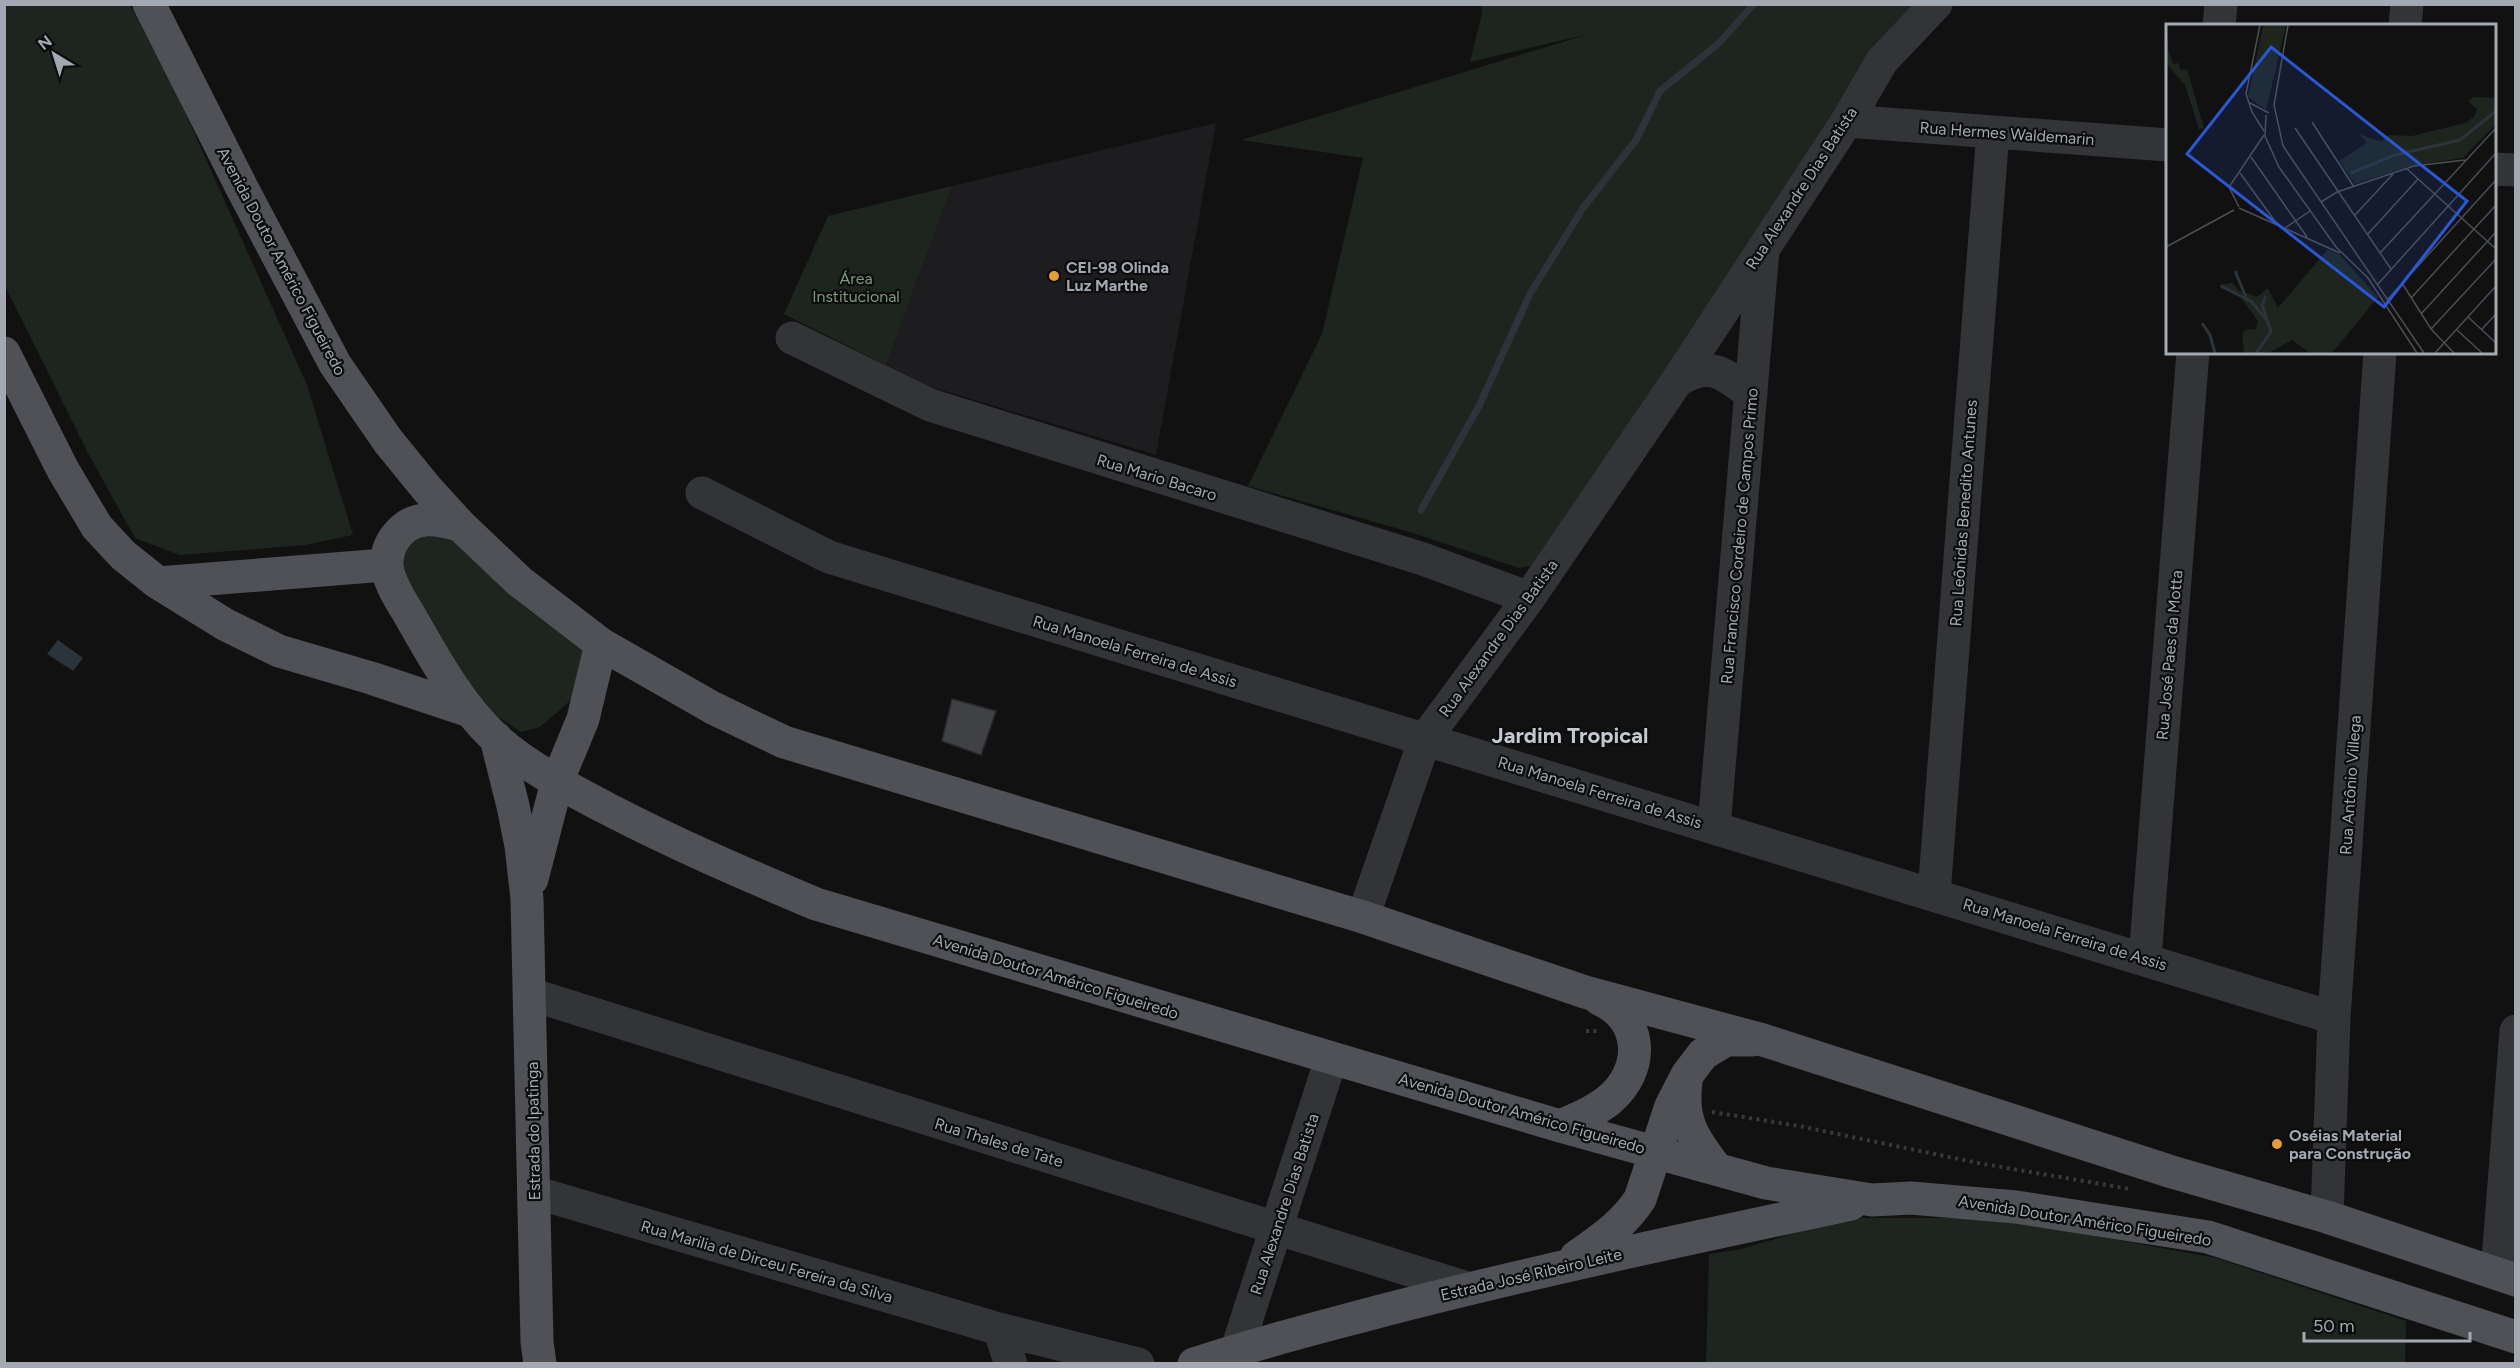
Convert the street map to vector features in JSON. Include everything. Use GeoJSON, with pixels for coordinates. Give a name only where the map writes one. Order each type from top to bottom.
{"type":"FeatureCollection","features":[{"type":"Feature","properties":{"kind":"main road","name":"Avenida Doutor Américo Figueiredo"},"geometry":{"type":"LineString","coordinates":[[149,4],[242,188],[335,364],[388,441],[460,525],[519,581],[601,644],[713,708],[784,741],[1362,917],[1585,992],[1763,1040],[2172,1172],[2327,1217],[2506,1276]]}},
{"type":"Feature","properties":{"kind":"main road","name":"Avenida Doutor Américo Figueiredo"},"geometry":{"type":"LineString","coordinates":[[4,353],[63,470],[91,518],[123,555],[158,584],[226,625],[279,651],[371,678],[470,711]]}},
{"type":"Feature","properties":{"kind":"main road"},"geometry":{"type":"LineString","coordinates":[[158,584],[385,566],[388,547],[399,532],[417,521],[432,518],[460,525]]}},
{"type":"Feature","properties":{"kind":"main road","name":"Avenida Doutor Américo Figueiredo"},"geometry":{"type":"LineString","coordinates":[[385,566],[390,582],[429,649],[470,711],[502,743],[557,782],[712,861],[816,904],[1330,1059],[1766,1183],[1872,1200],[1911,1198],[2016,1206],[2208,1237],[2516,1337]]}},
{"type":"Feature","properties":{"kind":"main road"},"geometry":{"type":"LineString","coordinates":[[557,782],[583,719],[601,644]]}},
{"type":"Feature","properties":{"kind":"main road"},"geometry":{"type":"LineString","coordinates":[[502,743],[544,745],[562,737],[583,719]]}},
{"type":"Feature","properties":{"kind":"main road","name":"Estrada do Ipatinga"},"geometry":{"type":"LineString","coordinates":[[502,743],[521,846],[526,898],[537,1342],[540,1364]]}},
{"type":"Feature","properties":{"kind":"main road","name":"Estrada do Ipatinga"},"geometry":{"type":"LineString","coordinates":[[526,898],[557,782]]}},
{"type":"Feature","properties":{"kind":"main road"},"geometry":{"type":"LineString","coordinates":[[1560,1126],[1594,1112],[1611,1099],[1625,1083],[1636,1054],[1632,1031],[1623,1018],[1608,1003],[1585,992]]}},
{"type":"Feature","properties":{"kind":"main road"},"geometry":{"type":"LineString","coordinates":[[1565,1265],[1615,1229],[1640,1199],[1671,1107],[1687,1075],[1703,1054],[1726,1040],[1763,1040]]}},
{"type":"Feature","properties":{"kind":"main road"},"geometry":{"type":"LineString","coordinates":[[1687,1075],[1683,1102],[1688,1127],[1716,1168]]}},
{"type":"Feature","properties":{"kind":"main road","name":"Estrada José Ribeiro Leite"},"geometry":{"type":"LineString","coordinates":[[1194,1364],[1237,1349],[1467,1288],[1872,1200]]}},
{"type":"Feature","properties":{"kind":"street","name":"Rua Alexandre Dias Batista"},"geometry":{"type":"LineString","coordinates":[[1362,917],[1425,739],[1530,598],[1677,381],[1847,121],[1881,61],[1936,4]]}},
{"type":"Feature","properties":{"kind":"street"},"geometry":{"type":"LineString","coordinates":[[2219,24],[2221,4]]}},
{"type":"Feature","properties":{"kind":"street"},"geometry":{"type":"LineString","coordinates":[[2405,24],[2407,4]]}},
{"type":"Feature","properties":{"kind":"street","name":"Rua Hermes Waldemarin"},"geometry":{"type":"LineString","coordinates":[[1847,121],[2166,145]]}},
{"type":"Feature","properties":{"kind":"street","name":"Rua Leônidas Benedito Antunes"},"geometry":{"type":"LineString","coordinates":[[1934,894],[1993,132]]}},
{"type":"Feature","properties":{"kind":"street"},"geometry":{"type":"LineString","coordinates":[[2496,169],[2516,170]]}},
{"type":"Feature","properties":{"kind":"street","name":"Rua Francisco Cordeiro de Campos Primo"},"geometry":{"type":"LineString","coordinates":[[1714,827],[1764,245]]}},
{"type":"Feature","properties":{"kind":"street","name":"Rua Mario Bacaro"},"geometry":{"type":"LineString","coordinates":[[792,338],[930,405],[1423,559],[1530,598]]}},
{"type":"Feature","properties":{"kind":"street","name":"Rua José Paes da Motta"},"geometry":{"type":"LineString","coordinates":[[2145,958],[2193,354]]}},
{"type":"Feature","properties":{"kind":"street","name":"Rua Antônio Villega"},"geometry":{"type":"LineString","coordinates":[[2327,1217],[2334,1018],[2380,354]]}},
{"type":"Feature","properties":{"kind":"street"},"geometry":{"type":"LineString","coordinates":[[1677,381],[1692,371],[1710,370],[1727,376],[1751,394]]}},
{"type":"Feature","properties":{"kind":"street","name":"Rua Manoela Ferreira de Assis"},"geometry":{"type":"LineString","coordinates":[[702,493],[829,557],[2145,958],[2334,1018]]}},
{"type":"Feature","properties":{"kind":"street","name":"Rua Thales de Tate"},"geometry":{"type":"LineString","coordinates":[[530,994],[1467,1288]]}},
{"type":"Feature","properties":{"kind":"street"},"geometry":{"type":"LineString","coordinates":[[2506,1276],[2516,1031]]}},
{"type":"Feature","properties":{"kind":"street","name":"Rua Alexandre Dias Batista"},"geometry":{"type":"LineString","coordinates":[[1237,1349],[1330,1059]]}},
{"type":"Feature","properties":{"kind":"street","name":"Rua Marilia de Dirceu Fereira da Silva"},"geometry":{"type":"LineString","coordinates":[[534,1192],[999,1329],[1138,1364]]}},
{"type":"Feature","properties":{"kind":"street"},"geometry":{"type":"LineString","coordinates":[[999,1329],[1011,1364]]}},
{"type":"Feature","properties":{"kind":"shaded area","name":"CEI-98 Olinda Luz Marthe"},"geometry":{"type":"Polygon","coordinates":[[[1216,123],[1156,455],[925,385],[886,365],[952,186],[1216,123]]]}},
{"type":"Feature","properties":{"kind":"shaded area"},"geometry":{"type":"Polygon","coordinates":[[[58,640],[83,658],[73,671],[47,654],[58,640]]]}},
{"type":"Feature","properties":{"kind":"green space"},"geometry":{"type":"Polygon","coordinates":[[[5,5],[130,5],[176,92],[307,385],[353,535],[305,545],[180,555],[135,538],[89,455],[5,286],[5,5]]]}},
{"type":"Feature","properties":{"kind":"green space"},"geometry":{"type":"Polygon","coordinates":[[[1481,5],[1918,5],[1531,566],[1519,568],[1410,532],[1248,486],[1322,334],[1363,158],[1241,140],[1589,34],[1470,62],[1482,13],[1481,5]]]}},
{"type":"Feature","properties":{"kind":"green space","name":"Área Institucional"},"geometry":{"type":"Polygon","coordinates":[[[952,186],[886,365],[784,314],[828,216],[952,186]]]}},
{"type":"Feature","properties":{"kind":"green space"},"geometry":{"type":"Polygon","coordinates":[[[433,525],[578,641],[584,653],[572,699],[540,727],[521,732],[495,715],[440,645],[407,581],[400,545],[433,525]]]}},
{"type":"Feature","properties":{"kind":"green space"},"geometry":{"type":"Polygon","coordinates":[[[1846,1218],[1998,1218],[2216,1258],[2406,1321],[2405,1363],[1706,1364],[1709,1254],[1741,1249],[1846,1218]]]}},
{"type":"Feature","properties":{"kind":"building"},"geometry":{"type":"Polygon","coordinates":[[[952,699],[996,711],[981,755],[942,741],[952,699]]]}},
{"type":"Feature","properties":{"kind":"waterway"},"geometry":{"type":"LineString","coordinates":[[1421,510],[1479,406],[1530,294],[1583,208],[1636,140],[1660,91],[1719,43],[1754,4]]}},
{"type":"Feature","properties":{"kind":"place","name":"CEI-98 Olinda Luz Marthe"},"geometry":{"type":"Point","coordinates":[1054,276]}},
{"type":"Feature","properties":{"kind":"place","name":"Oséias Material para Construção"},"geometry":{"type":"Point","coordinates":[2277,1144]}},
{"type":"Feature","properties":{"kind":"district","name":"Jardim Tropical"},"geometry":{"type":"Point","coordinates":[1570,735]}}]}
